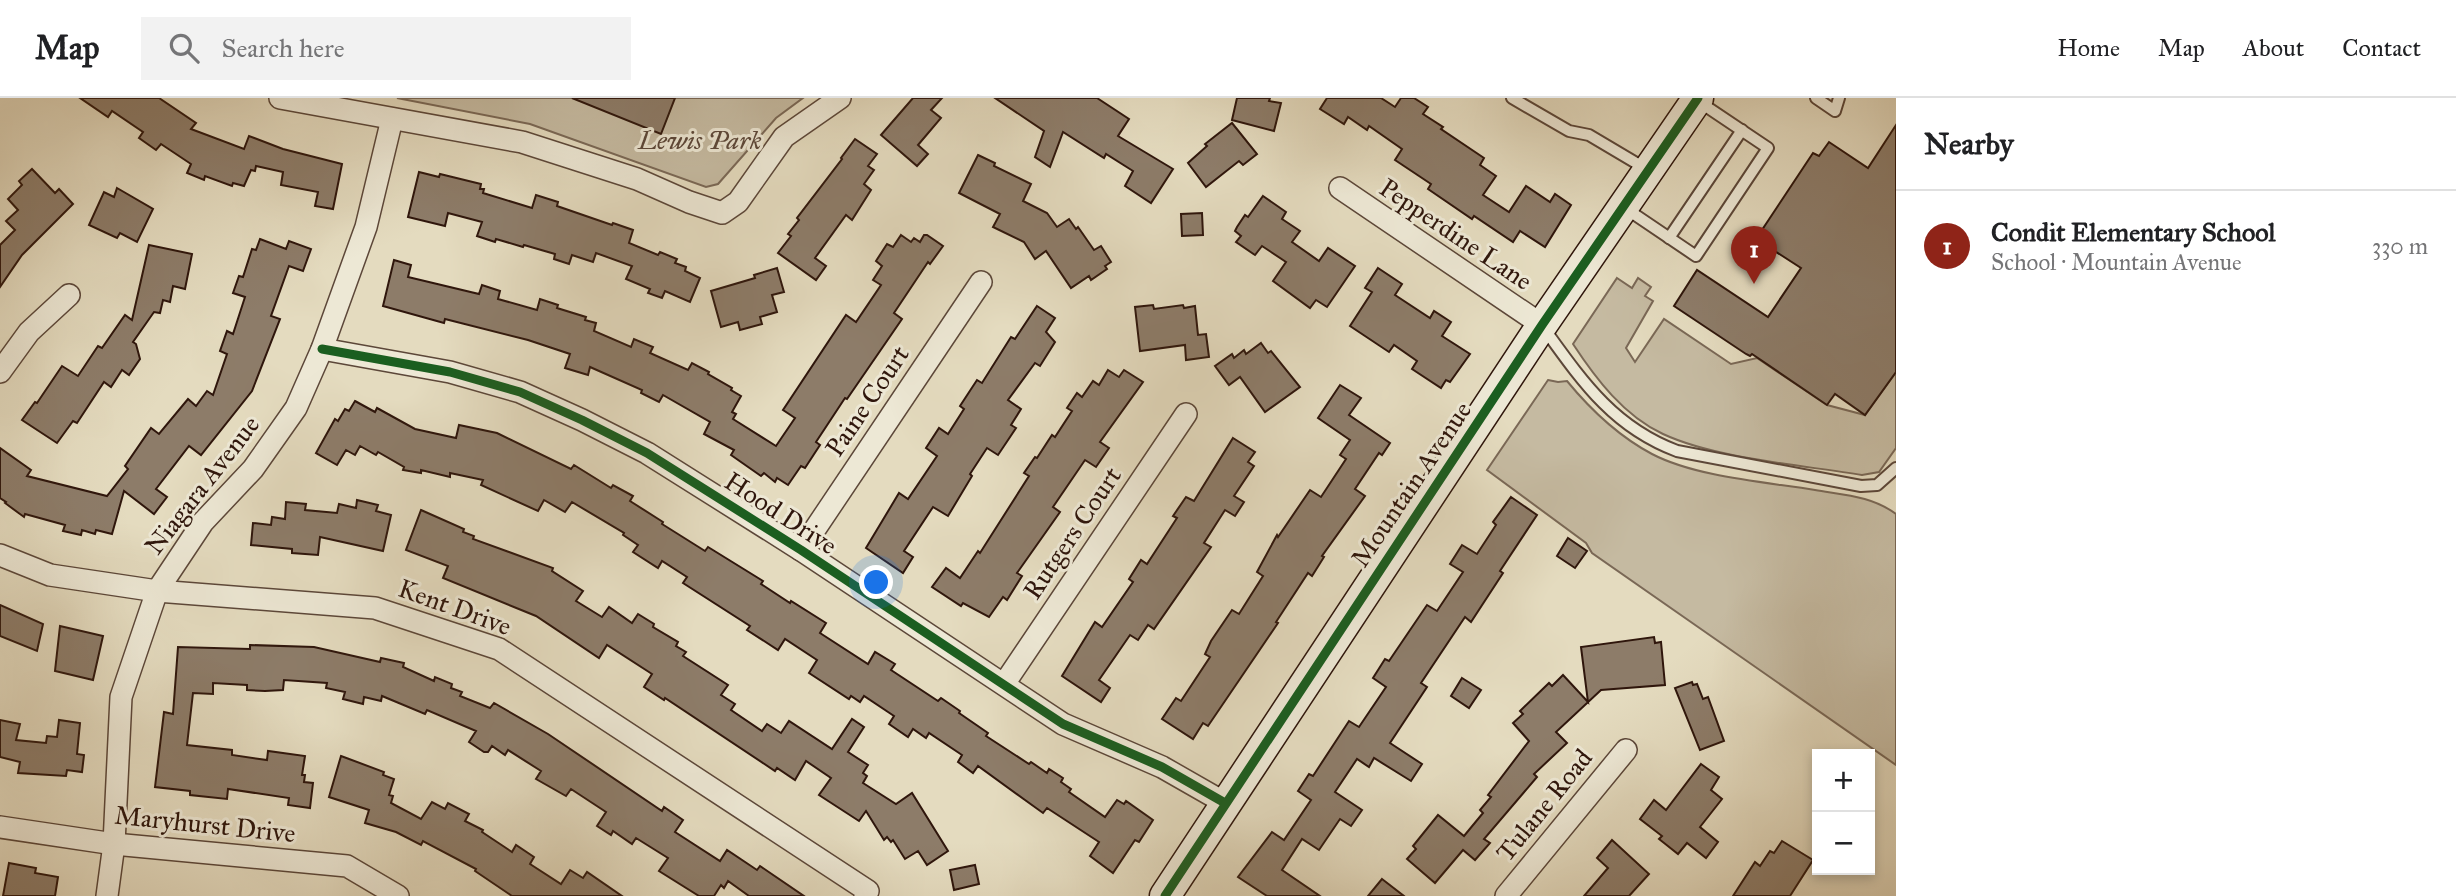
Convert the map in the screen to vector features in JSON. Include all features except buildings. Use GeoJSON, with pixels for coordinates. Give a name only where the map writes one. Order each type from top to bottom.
{"type":"FeatureCollection","features":[{"type":"Feature","properties":{"kind":"main road","name":"Mountain Avenue"},"geometry":{"type":"LineString","coordinates":[[1176,892],[1224,803],[1542,325],[1698,99]]}},
{"type":"Feature","properties":{"kind":"street"},"geometry":{"type":"LineString","coordinates":[[280,98],[522,142],[637,179],[722,213],[738,202],[784,137],[840,98]]}},
{"type":"Feature","properties":{"kind":"street","name":"Niagara Avenue"},"geometry":{"type":"LineString","coordinates":[[107,896],[114,844],[121,698],[157,591],[203,522],[253,469],[296,408],[322,349],[366,227],[392,119]]}},
{"type":"Feature","properties":{"kind":"street","name":"Pepperdine Lane"},"geometry":{"type":"LineString","coordinates":[[1340,188],[1542,325]]}},
{"type":"Feature","properties":{"kind":"street","name":"Paine Court"},"geometry":{"type":"LineString","coordinates":[[801,550],[981,282]]}},
{"type":"Feature","properties":{"kind":"street"},"geometry":{"type":"LineString","coordinates":[[0,372],[29,332],[69,295]]}},
{"type":"Feature","properties":{"kind":"street","name":"Hood Drive"},"geometry":{"type":"LineString","coordinates":[[322,349],[450,372],[520,392],[647,453],[801,550],[1063,724],[1162,767],[1224,803]]}},
{"type":"Feature","properties":{"kind":"street","name":"Rutgers Court"},"geometry":{"type":"LineString","coordinates":[[1004,684],[1186,414]]}},
{"type":"Feature","properties":{"kind":"street","name":"Kent Drive"},"geometry":{"type":"LineString","coordinates":[[0,555],[50,575],[157,591],[374,608],[499,649],[866,894]]}},
{"type":"Feature","properties":{"kind":"street","name":"Tulane Road"},"geometry":{"type":"LineString","coordinates":[[1506,896],[1626,750]]}},
{"type":"Feature","properties":{"kind":"street","name":"Maryhurst Drive"},"geometry":{"type":"LineString","coordinates":[[0,827],[114,844],[347,866],[398,896]]}},
{"type":"Feature","properties":{"kind":"lane"},"geometry":{"type":"LineString","coordinates":[[1512,98],[1569,131],[1589,135],[1648,170]]}},
{"type":"Feature","properties":{"kind":"lane"},"geometry":{"type":"LineString","coordinates":[[1816,98],[1835,111],[1839,98]]}},
{"type":"Feature","properties":{"kind":"lane"},"geometry":{"type":"LineString","coordinates":[[1623,207],[1696,256],[1768,148],[1698,99]]}},
{"type":"Feature","properties":{"kind":"lane"},"geometry":{"type":"LineString","coordinates":[[1669,238],[1742,130]]}},
{"type":"Feature","properties":{"kind":"lane"},"geometry":{"type":"LineString","coordinates":[[1542,325],[1584,383],[1605,406],[1653,442],[1677,451],[1861,486],[1877,485],[1896,468]]}},
{"type":"Feature","properties":{"kind":"green space","name":"Lewis Park"},"geometry":{"type":"Polygon","coordinates":[[[397,98],[803,98],[776,118],[718,184],[706,187],[530,124],[397,98]]]}},
{"type":"Feature","properties":{"kind":"green space"},"geometry":{"type":"Polygon","coordinates":[[[1617,278],[1632,288],[1638,278],[1651,287],[1645,296],[1653,301],[1626,348],[1635,362],[1664,319],[1731,364],[1757,358],[1827,405],[1865,415],[1896,372],[1896,448],[1879,472],[1862,475],[1708,450],[1685,443],[1649,426],[1623,407],[1573,344],[1617,278]]]}},
{"type":"Feature","properties":{"kind":"green space"},"geometry":{"type":"Polygon","coordinates":[[[1548,380],[1567,381],[1585,402],[1617,431],[1640,447],[1670,462],[1732,478],[1857,497],[1877,503],[1896,514],[1896,765],[1592,553],[1586,543],[1487,470],[1548,380]]]}},
{"type":"Feature","properties":{"kind":"cycle path"},"geometry":{"type":"LineString","coordinates":[[1165,896],[1542,325],[1698,98]]}},
{"type":"Feature","properties":{"kind":"cycle path"},"geometry":{"type":"LineString","coordinates":[[322,349],[450,372],[520,392],[582,420],[647,453],[801,550],[1063,724],[1162,767],[1225,803]]}},
{"type":"Feature","properties":{"kind":"place","name":"Condit Elementary School"},"geometry":{"type":"Point","coordinates":[1754,284]}}]}
